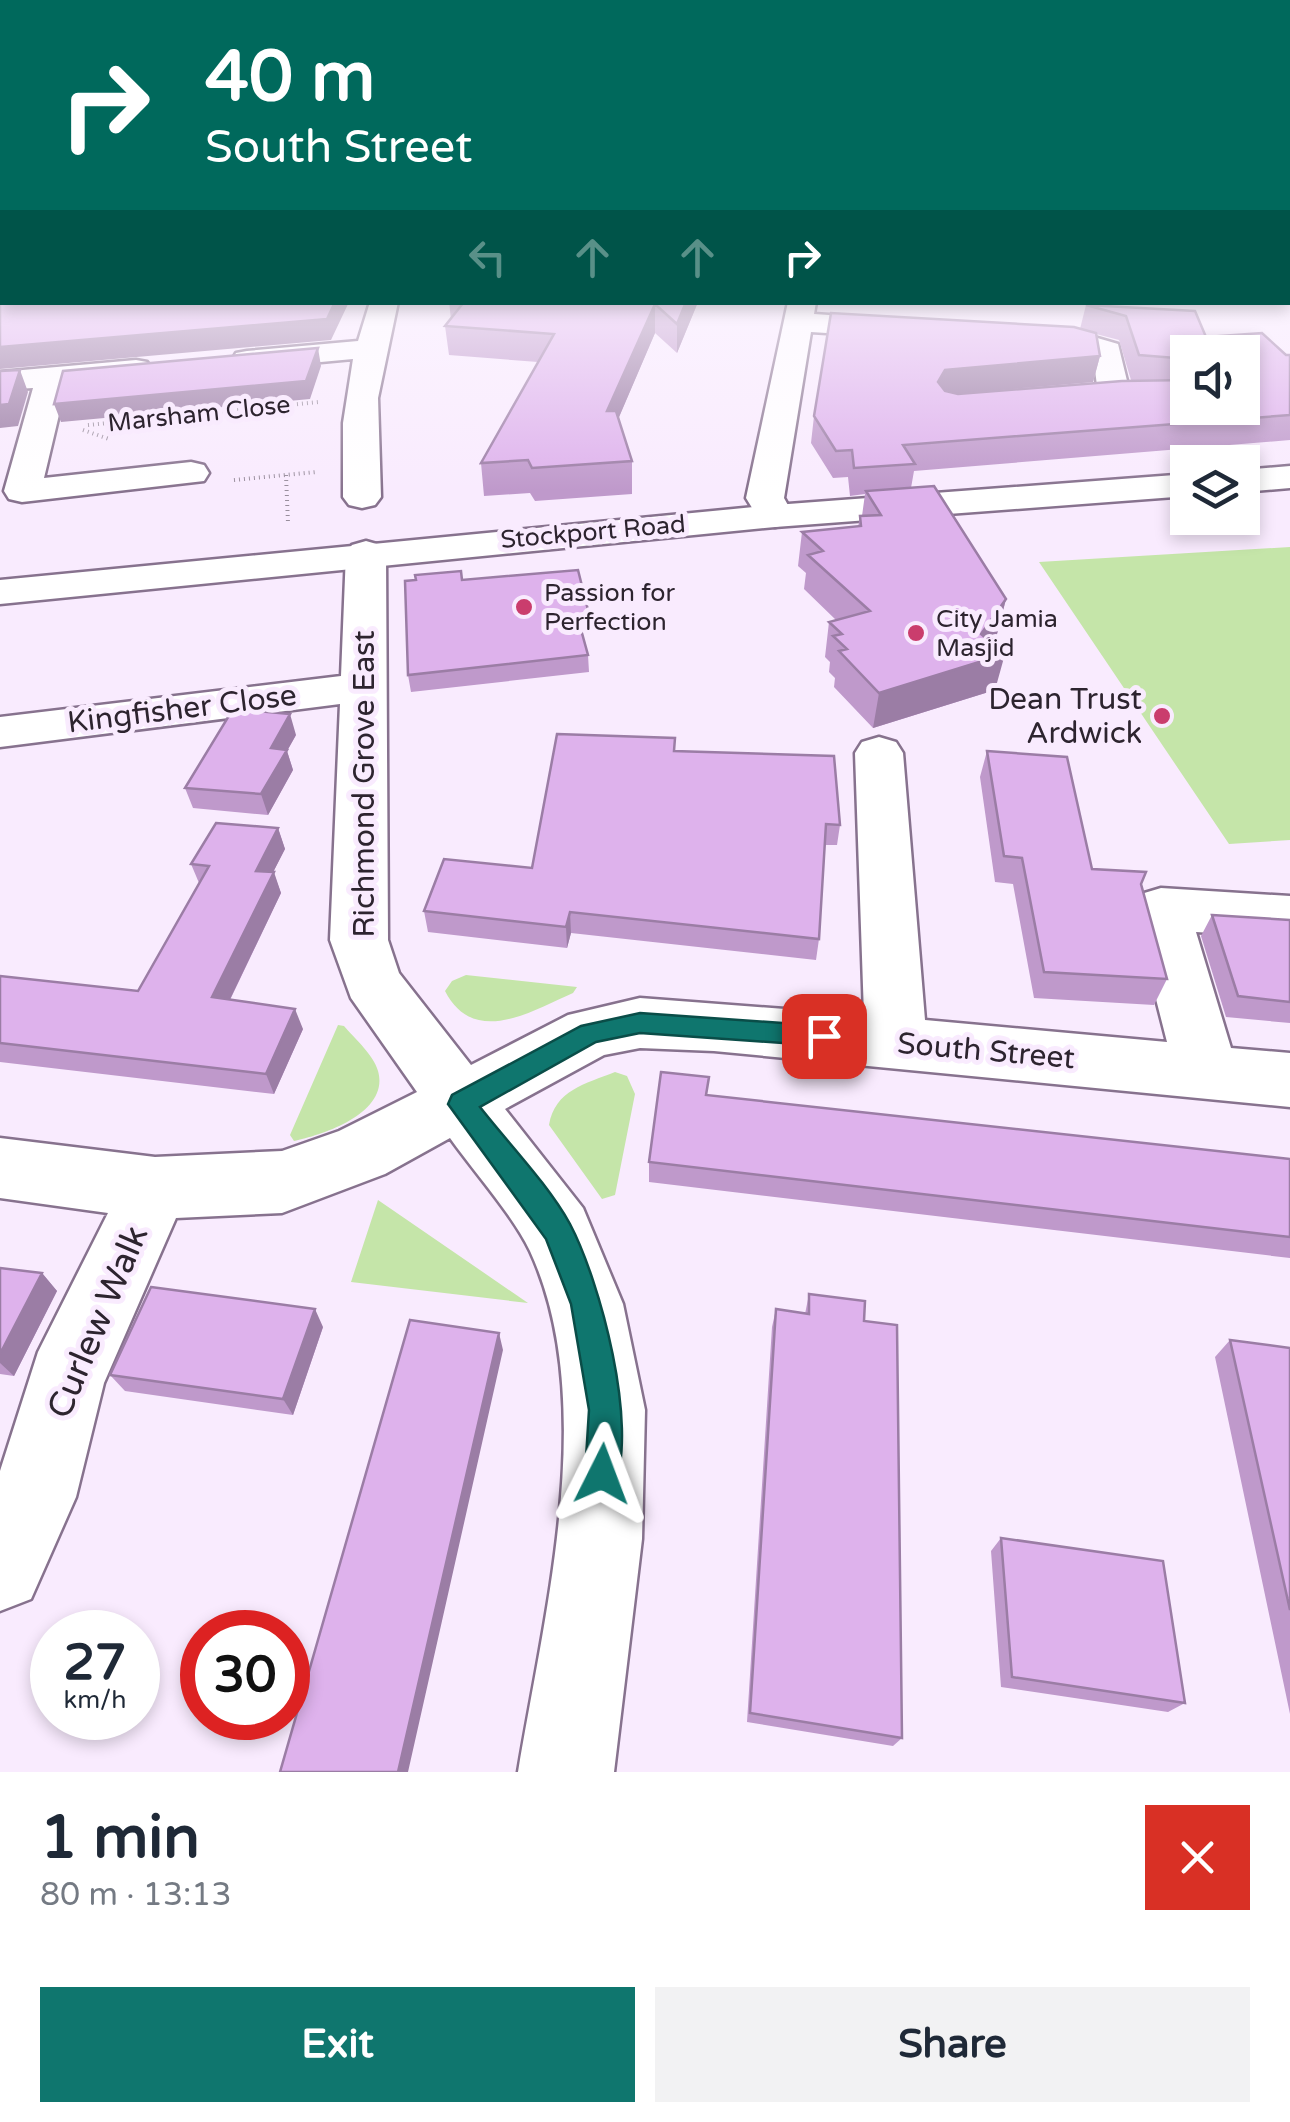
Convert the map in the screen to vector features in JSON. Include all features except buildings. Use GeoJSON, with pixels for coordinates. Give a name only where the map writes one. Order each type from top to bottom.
{"type":"FeatureCollection","features":[{"type":"Feature","properties":{"kind":"main road"},"geometry":{"type":"LineString","coordinates":[[362,497],[360,398],[376,326]]}},
{"type":"Feature","properties":{"kind":"main road"},"geometry":{"type":"LineString","coordinates":[[775,516],[765,498],[797,326]]}},
{"type":"Feature","properties":{"kind":"main road"},"geometry":{"type":"LineString","coordinates":[[899,326],[930,330]]}},
{"type":"Feature","properties":{"kind":"main road"},"geometry":{"type":"LineString","coordinates":[[1010,326],[1009,335],[1070,339],[1106,350],[1114,393]]}},
{"type":"Feature","properties":{"kind":"main road"},"geometry":{"type":"LineString","coordinates":[[210,363],[368,350]]}},
{"type":"Feature","properties":{"kind":"main road"},"geometry":{"type":"LineString","coordinates":[[0,382],[170,366]]}},
{"type":"Feature","properties":{"kind":"main road"},"geometry":{"type":"LineString","coordinates":[[52,376],[22,491],[191,473]]}},
{"type":"Feature","properties":{"kind":"main road"},"geometry":{"type":"LineString","coordinates":[[1078,396],[1150,394]]}},
{"type":"Feature","properties":{"kind":"main road"},"geometry":{"type":"LineString","coordinates":[[1260,480],[1290,477]]}},
{"type":"Feature","properties":{"kind":"main road","name":"Stockport Road"},"geometry":{"type":"LineString","coordinates":[[0,592],[366,553],[775,516],[1170,486]]}},
{"type":"Feature","properties":{"kind":"main road","name":"Richmond Grove East"},"geometry":{"type":"LineString","coordinates":[[366,553],[359,940],[372,982],[558,1231],[586,1304],[605,1410],[599,1540],[566,1772]]}},
{"type":"Feature","properties":{"kind":"main road","name":"Kingfisher Close"},"geometry":{"type":"LineString","coordinates":[[0,732],[364,687]]}},
{"type":"Feature","properties":{"kind":"main road"},"geometry":{"type":"LineString","coordinates":[[879,753],[896,1043]]}},
{"type":"Feature","properties":{"kind":"main road"},"geometry":{"type":"LineString","coordinates":[[1207,1073],[1161,909],[1290,917]]}},
{"type":"Feature","properties":{"kind":"main road","name":"South Street"},"geometry":{"type":"LineString","coordinates":[[0,1168],[155,1188],[282,1182],[361,1153],[462,1104],[590,1033],[640,1023],[714,1026],[1290,1080]]}},
{"type":"Feature","properties":{"kind":"main road","name":"Curlew Walk"},"geometry":{"type":"LineString","coordinates":[[0,1568],[34,1497],[66,1380],[155,1188]]}},
{"type":"Feature","properties":{"kind":"path","name":"Marsham Close"},"geometry":{"type":"LineString","coordinates":[[38,430],[360,398]]}},
{"type":"Feature","properties":{"kind":"path"},"geometry":{"type":"LineString","coordinates":[[286,475],[288,536]]}},
{"type":"Feature","properties":{"kind":"green space"},"geometry":{"type":"Polygon","coordinates":[[[1290,547],[1290,840],[1229,844],[1039,562],[1290,547]]]}},
{"type":"Feature","properties":{"kind":"green space"},"geometry":{"type":"Polygon","coordinates":[[[466,975],[577,987],[573,993],[521,1015],[487,1021],[471,1018],[457,1008],[445,991],[452,981],[466,975]]]}},
{"type":"Feature","properties":{"kind":"green space"},"geometry":{"type":"Polygon","coordinates":[[[338,1025],[344,1026],[372,1059],[379,1086],[374,1099],[351,1120],[294,1141],[290,1135],[338,1025]]]}},
{"type":"Feature","properties":{"kind":"green space"},"geometry":{"type":"Polygon","coordinates":[[[615,1072],[627,1076],[635,1094],[615,1195],[602,1199],[549,1125],[552,1113],[565,1096],[615,1072]]]}},
{"type":"Feature","properties":{"kind":"green space"},"geometry":{"type":"Polygon","coordinates":[[[378,1200],[528,1303],[351,1282],[378,1200]]]}},
{"type":"Feature","properties":{"kind":"place","name":"Passion for Perfection"},"geometry":{"type":"Point","coordinates":[524,607]}},
{"type":"Feature","properties":{"kind":"place","name":"City Jamia Masjid"},"geometry":{"type":"Point","coordinates":[916,633]}},
{"type":"Feature","properties":{"kind":"place","name":"Dean Trust Ardwick"},"geometry":{"type":"Point","coordinates":[1162,716]}},
{"type":"Feature","properties":{"kind":"route"},"geometry":{"type":"LineString","coordinates":[[602,1474],[605,1410],[586,1304],[558,1231],[462,1104],[590,1033],[640,1023],[824,1036]]}}]}
